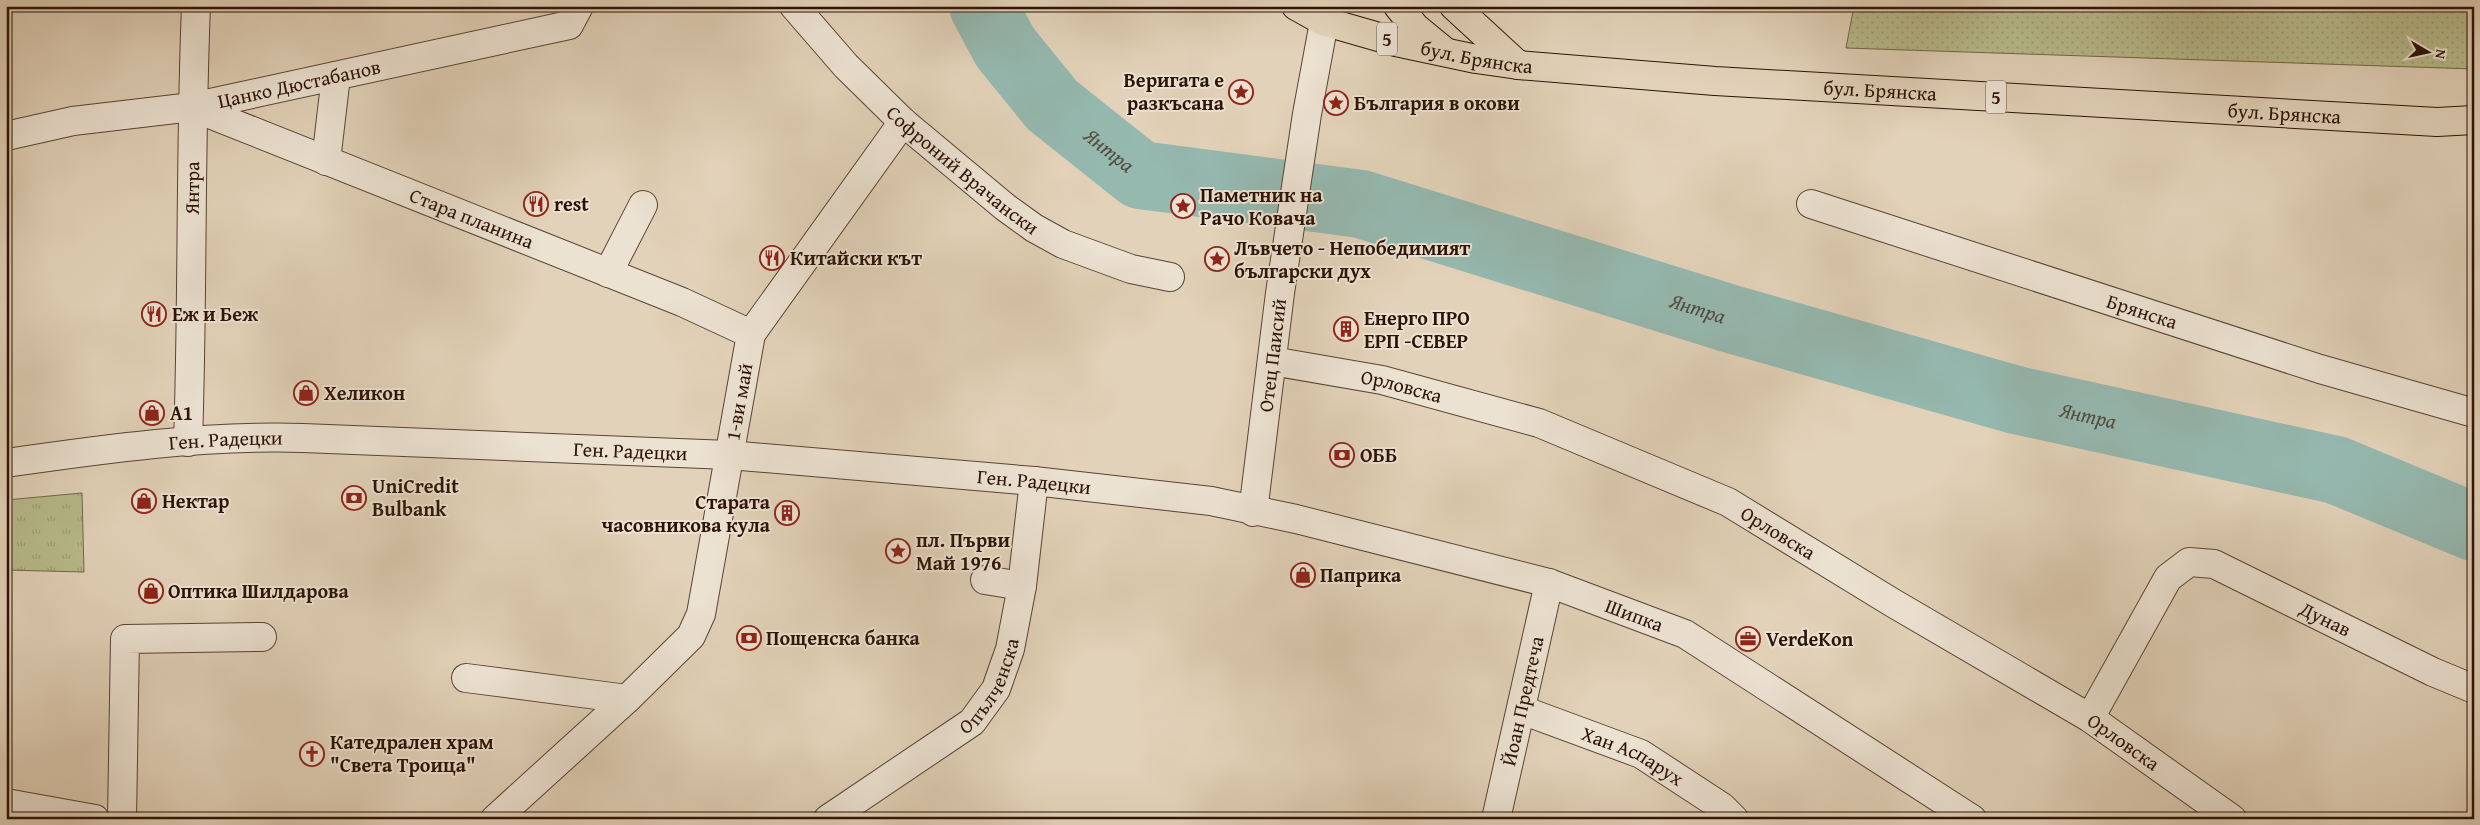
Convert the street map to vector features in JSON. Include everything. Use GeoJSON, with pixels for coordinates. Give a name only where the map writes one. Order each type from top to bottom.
{"type":"FeatureCollection","features":[{"type":"Feature","properties":{"kind":"main road","name":"бул. Брянска"},"geometry":{"type":"LineString","coordinates":[[1296,6],[1451,54],[1518,65],[1715,81],[2437,122],[2474,120]]}},
{"type":"Feature","properties":{"kind":"main road"},"geometry":{"type":"LineString","coordinates":[[1398,6],[1415,28],[1432,43],[1451,54]]}},
{"type":"Feature","properties":{"kind":"main road"},"geometry":{"type":"LineString","coordinates":[[1454,6],[1518,65]]}},
{"type":"Feature","properties":{"kind":"street","name":"Янтра"},"geometry":{"type":"LineString","coordinates":[[188,442],[191,370],[192,107],[196,6]]}},
{"type":"Feature","properties":{"kind":"street","name":"Цанко Дюстабанов"},"geometry":{"type":"LineString","coordinates":[[6,136],[73,121],[192,107],[569,25],[579,6]]}},
{"type":"Feature","properties":{"kind":"street","name":"Софроний Врачански"},"geometry":{"type":"LineString","coordinates":[[794,6],[846,66],[903,122],[1005,207],[1041,232],[1063,244],[1130,269],[1170,278]]}},
{"type":"Feature","properties":{"kind":"street","name":"Отец Паисий"},"geometry":{"type":"LineString","coordinates":[[1252,512],[1280,293],[1307,114],[1325,14]]}},
{"type":"Feature","properties":{"kind":"street"},"geometry":{"type":"LineString","coordinates":[[326,160],[336,76]]}},
{"type":"Feature","properties":{"kind":"street","name":"Стара планина"},"geometry":{"type":"LineString","coordinates":[[192,107],[682,302],[751,334]]}},
{"type":"Feature","properties":{"kind":"street","name":"1-ви май"},"geometry":{"type":"LineString","coordinates":[[495,819],[627,699],[691,636],[701,614],[751,334],[903,122]]}},
{"type":"Feature","properties":{"kind":"street","name":"Брянска"},"geometry":{"type":"LineString","coordinates":[[1811,204],[2320,370],[2474,413]]}},
{"type":"Feature","properties":{"kind":"street"},"geometry":{"type":"LineString","coordinates":[[608,273],[643,205]]}},
{"type":"Feature","properties":{"kind":"street","name":"Орловска"},"geometry":{"type":"LineString","coordinates":[[1272,361],[1382,380],[1539,423],[1728,502],[1893,603],[2090,718],[2232,819]]}},
{"type":"Feature","properties":{"kind":"street","name":"Ген. Радецки"},"geometry":{"type":"LineString","coordinates":[[6,462],[111,448],[267,437],[729,455],[1034,481],[1211,501],[1252,512]]}},
{"type":"Feature","properties":{"kind":"street","name":"Опълченска"},"geometry":{"type":"LineString","coordinates":[[828,819],[972,722],[996,689],[1010,649],[1022,586],[1034,481]]}},
{"type":"Feature","properties":{"kind":"street","name":"Шипка"},"geometry":{"type":"LineString","coordinates":[[1252,512],[1296,519],[1549,583],[1685,634],[1972,819]]}},
{"type":"Feature","properties":{"kind":"street","name":"Дунав"},"geometry":{"type":"LineString","coordinates":[[2090,718],[2168,578],[2189,562],[2214,564],[2433,672],[2474,689]]}},
{"type":"Feature","properties":{"kind":"street"},"geometry":{"type":"LineString","coordinates":[[985,578],[1022,586]]}},
{"type":"Feature","properties":{"kind":"street","name":"Йоан Предтеча"},"geometry":{"type":"LineString","coordinates":[[1496,819],[1549,583]]}},
{"type":"Feature","properties":{"kind":"street"},"geometry":{"type":"LineString","coordinates":[[122,819],[125,639],[262,637]]}},
{"type":"Feature","properties":{"kind":"street"},"geometry":{"type":"LineString","coordinates":[[466,678],[627,699]]}},
{"type":"Feature","properties":{"kind":"street","name":"Хан Аспарух"},"geometry":{"type":"LineString","coordinates":[[1522,710],[1641,754],[1722,807],[1734,819]]}},
{"type":"Feature","properties":{"kind":"street"},"geometry":{"type":"LineString","coordinates":[[6,803],[95,819]]}},
{"type":"Feature","properties":{"kind":"green space"},"geometry":{"type":"Polygon","coordinates":[[[1854,6],[2474,6],[2474,69],[1846,48],[1854,6]]]}},
{"type":"Feature","properties":{"kind":"green space"},"geometry":{"type":"Polygon","coordinates":[[[82,493],[84,572],[6,570],[6,500],[82,493]]]}},
{"type":"Feature","properties":{"kind":"waterway","name":"Янтра"},"geometry":{"type":"LineString","coordinates":[[983,6],[1005,47],[1052,105],[1140,175],[1361,204],[1731,319],[2016,400],[2336,470],[2474,527]]}},
{"type":"Feature","properties":{"kind":"place","name":"Веригата е разкъсана"},"geometry":{"type":"Point","coordinates":[1241,92]}},
{"type":"Feature","properties":{"kind":"place","name":"България в окови"},"geometry":{"type":"Point","coordinates":[1336,103]}},
{"type":"Feature","properties":{"kind":"place","name":"rest"},"geometry":{"type":"Point","coordinates":[536,204]}},
{"type":"Feature","properties":{"kind":"place","name":"Паметник на Рачо Ковача"},"geometry":{"type":"Point","coordinates":[1183,206]}},
{"type":"Feature","properties":{"kind":"place","name":"Китайски кът"},"geometry":{"type":"Point","coordinates":[772,258]}},
{"type":"Feature","properties":{"kind":"place","name":"Лъвчето - Непобедимият български дух"},"geometry":{"type":"Point","coordinates":[1217,259]}},
{"type":"Feature","properties":{"kind":"place","name":"Еж и Беж"},"geometry":{"type":"Point","coordinates":[154,314]}},
{"type":"Feature","properties":{"kind":"place","name":"Енерго ПРО ЕРП -СЕВЕР"},"geometry":{"type":"Point","coordinates":[1346,329]}},
{"type":"Feature","properties":{"kind":"place","name":"Хеликон"},"geometry":{"type":"Point","coordinates":[306,393]}},
{"type":"Feature","properties":{"kind":"place","name":"A1"},"geometry":{"type":"Point","coordinates":[152,413]}},
{"type":"Feature","properties":{"kind":"place","name":"ОББ"},"geometry":{"type":"Point","coordinates":[1342,455]}},
{"type":"Feature","properties":{"kind":"place","name":"UniCredit Bulbank"},"geometry":{"type":"Point","coordinates":[354,498]}},
{"type":"Feature","properties":{"kind":"place","name":"Нектар"},"geometry":{"type":"Point","coordinates":[144,501]}},
{"type":"Feature","properties":{"kind":"place","name":"Старата часовникова кула"},"geometry":{"type":"Point","coordinates":[787,513]}},
{"type":"Feature","properties":{"kind":"place","name":"пл. Първи Май 1976"},"geometry":{"type":"Point","coordinates":[898,551]}},
{"type":"Feature","properties":{"kind":"place","name":"Паприка"},"geometry":{"type":"Point","coordinates":[1303,575]}},
{"type":"Feature","properties":{"kind":"place","name":"Оптика Шилдарова"},"geometry":{"type":"Point","coordinates":[151,591]}},
{"type":"Feature","properties":{"kind":"place","name":"Пощенска банка"},"geometry":{"type":"Point","coordinates":[749,638]}},
{"type":"Feature","properties":{"kind":"place","name":"VerdeKon"},"geometry":{"type":"Point","coordinates":[1748,639]}},
{"type":"Feature","properties":{"kind":"place","name":"Катедрален храм \"Света Троица\""},"geometry":{"type":"Point","coordinates":[312,754]}}]}
